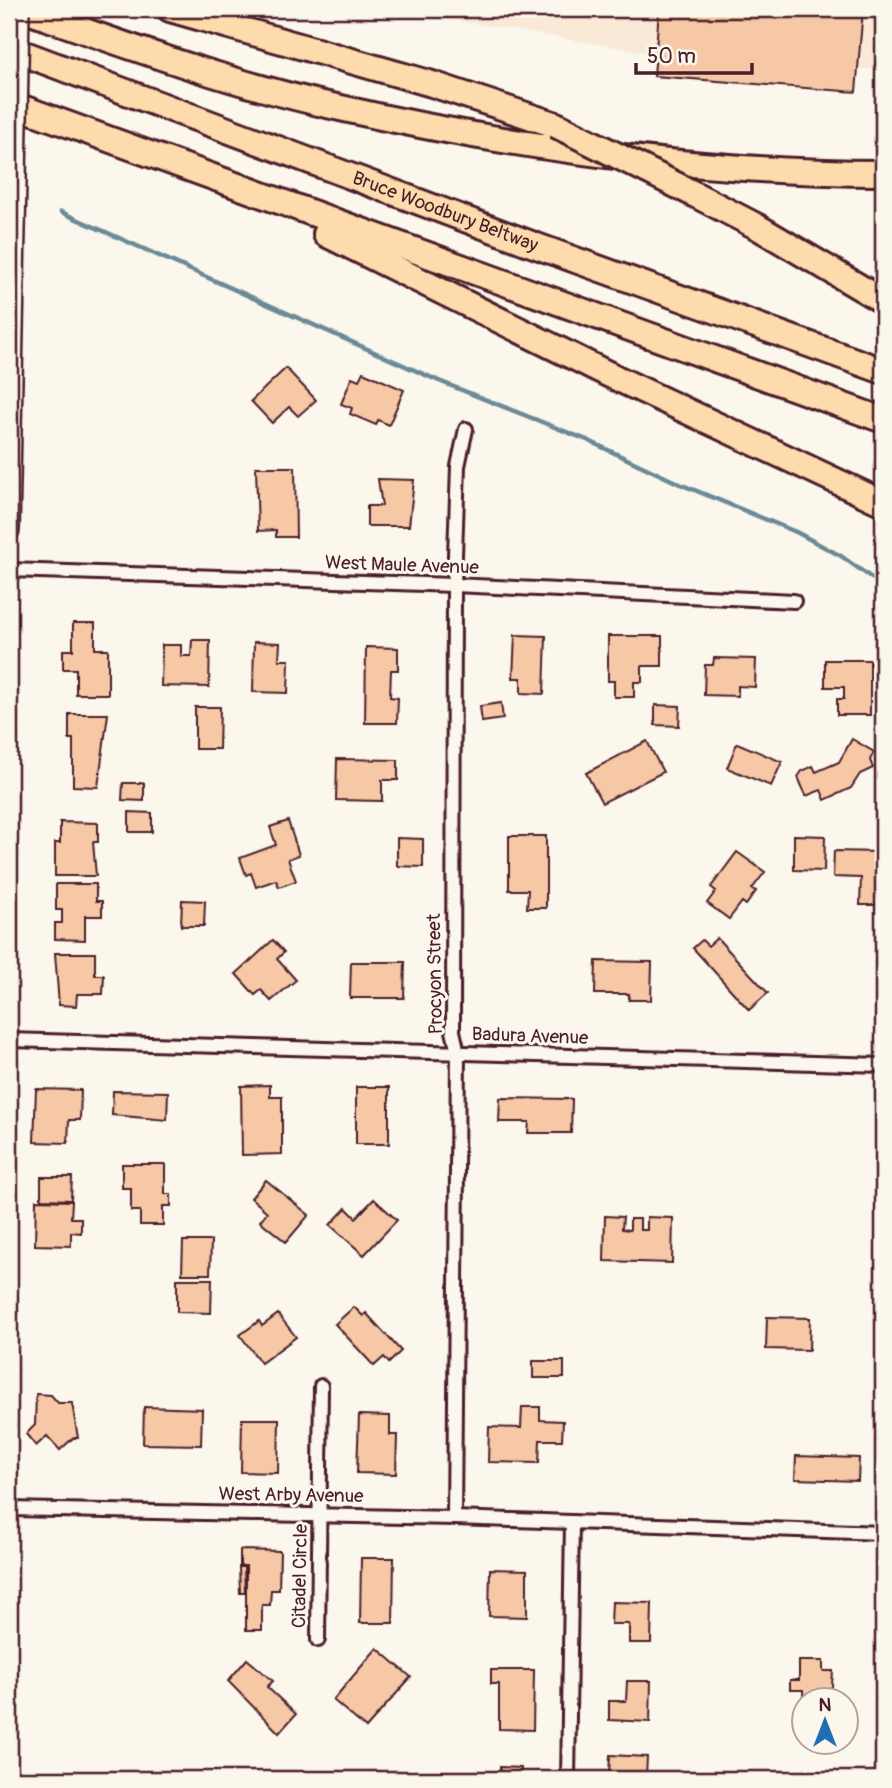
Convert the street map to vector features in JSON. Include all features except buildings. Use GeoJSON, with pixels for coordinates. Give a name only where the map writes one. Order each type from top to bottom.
{"type":"FeatureCollection","features":[{"type":"Feature","properties":{"kind":"highway"},"geometry":{"type":"LineString","coordinates":[[20,9],[172,61],[335,107],[514,142],[687,162],[883,173]]}},
{"type":"Feature","properties":{"kind":"highway"},"geometry":{"type":"LineString","coordinates":[[170,9],[432,84],[556,125],[756,226],[883,300]]}},
{"type":"Feature","properties":{"kind":"highway","name":"Bruce Woodbury Beltway"},"geometry":{"type":"LineString","coordinates":[[9,48],[534,245],[883,371]]}},
{"type":"Feature","properties":{"kind":"highway"},"geometry":{"type":"LineString","coordinates":[[9,103],[233,187],[883,420]]}},
{"type":"Feature","properties":{"kind":"highway"},"geometry":{"type":"LineString","coordinates":[[687,162],[883,158]]}},
{"type":"Feature","properties":{"kind":"highway"},"geometry":{"type":"LineString","coordinates":[[233,187],[612,376],[883,503]]}},
{"type":"Feature","properties":{"kind":"main road"},"geometry":{"type":"LineString","coordinates":[[9,530],[20,9]]}},
{"type":"Feature","properties":{"kind":"street","name":"Procyon Street"},"geometry":{"type":"LineString","coordinates":[[454,1518],[458,1053],[453,1031],[454,585],[458,466],[466,429]]}},
{"type":"Feature","properties":{"kind":"street","name":"West Maule Avenue"},"geometry":{"type":"LineString","coordinates":[[9,570],[454,585],[794,601]]}},
{"type":"Feature","properties":{"kind":"street","name":"Badura Avenue"},"geometry":{"type":"LineString","coordinates":[[9,1040],[883,1065]]}},
{"type":"Feature","properties":{"kind":"street","name":"Citadel Circle"},"geometry":{"type":"LineString","coordinates":[[318,1640],[321,1386]]}},
{"type":"Feature","properties":{"kind":"street","name":"West Arby Avenue"},"geometry":{"type":"LineString","coordinates":[[9,1509],[454,1518],[883,1533]]}},
{"type":"Feature","properties":{"kind":"street"},"geometry":{"type":"LineString","coordinates":[[568,1779],[572,1522]]}},
{"type":"Feature","properties":{"kind":"shaded area"},"geometry":{"type":"Polygon","coordinates":[[[387,9],[883,9],[883,70],[657,54],[387,9]]]}},
{"type":"Feature","properties":{"kind":"waterway"},"geometry":{"type":"LineString","coordinates":[[61,212],[439,381],[587,440],[680,484],[796,532],[841,556],[883,586]]}}]}
